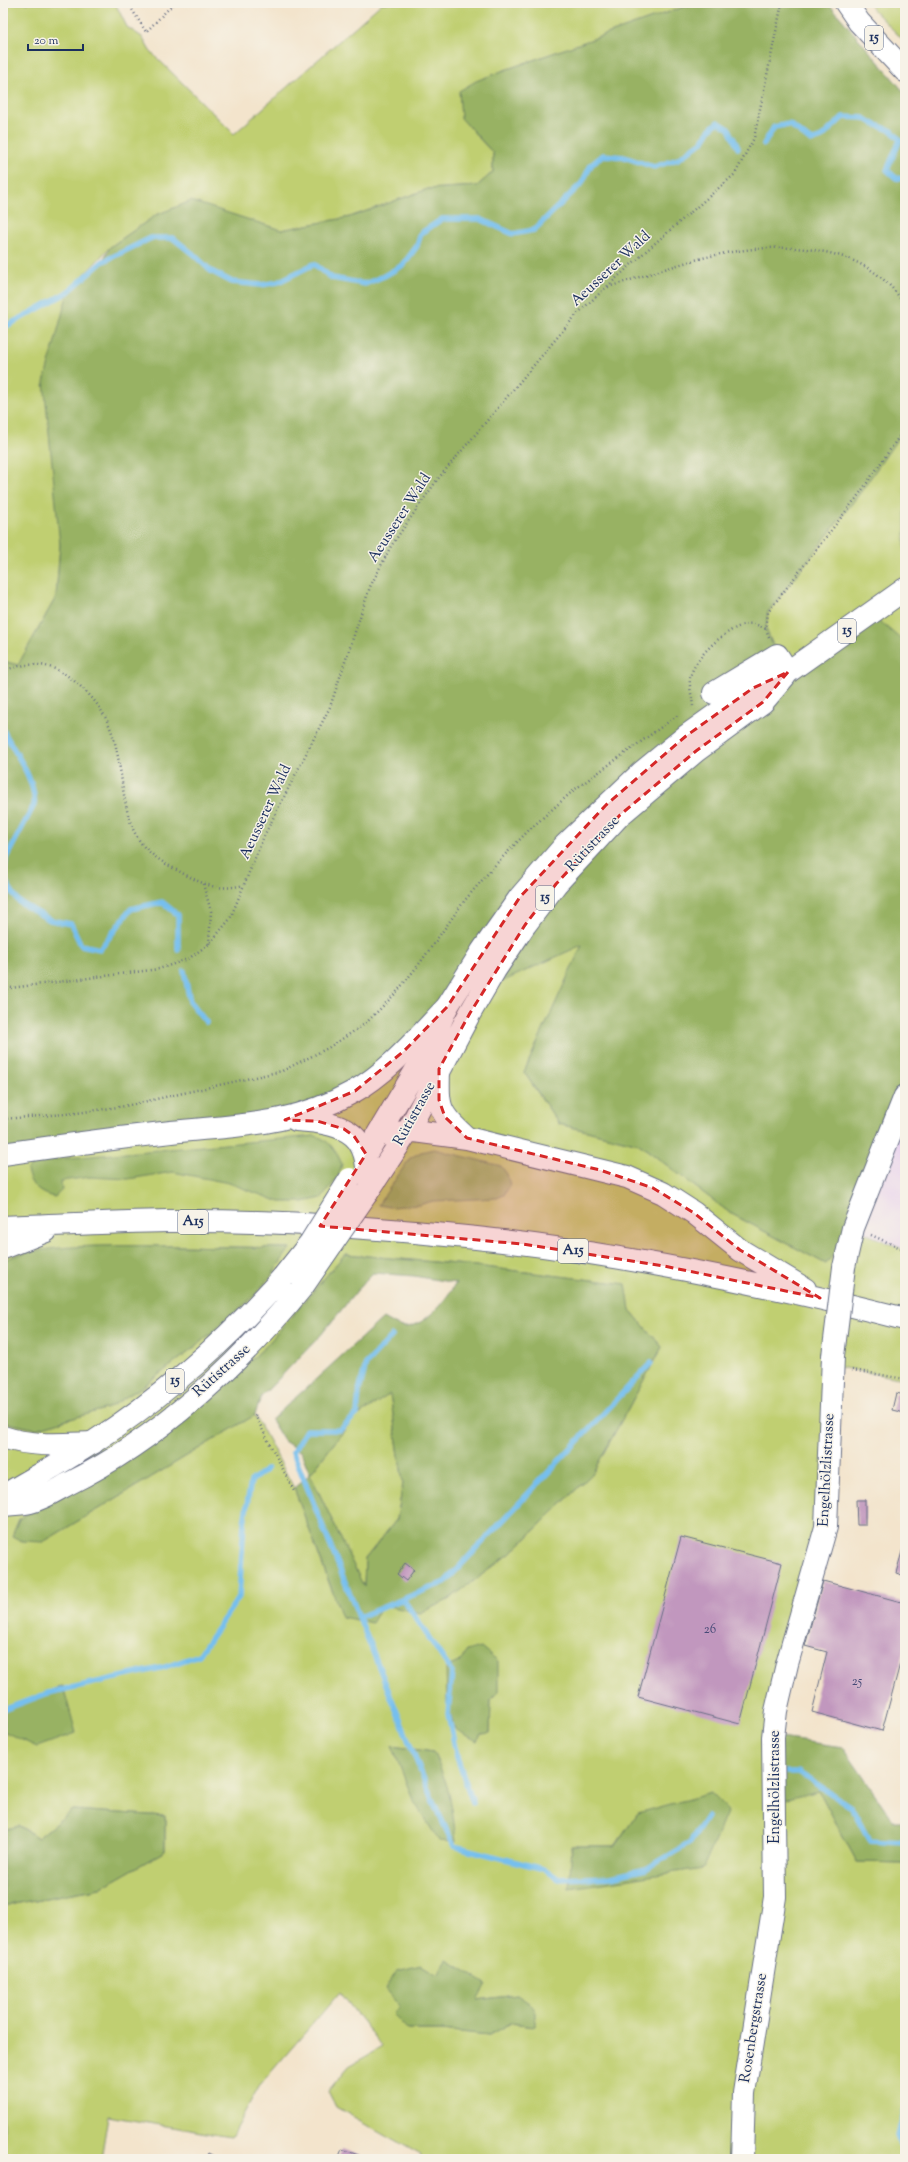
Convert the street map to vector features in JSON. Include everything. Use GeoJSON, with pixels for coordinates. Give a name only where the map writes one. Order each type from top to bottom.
{"type":"FeatureCollection","features":[{"type":"Feature","properties":{"kind":"main road","name":"15"},"geometry":{"type":"LineString","coordinates":[[846,3],[859,22],[905,71]]}},
{"type":"Feature","properties":{"kind":"main road","name":"Rütistrasse"},"geometry":{"type":"LineString","coordinates":[[3,1505],[31,1502],[91,1473],[151,1434],[255,1342],[303,1286],[365,1184],[366,1154],[428,1050],[447,1007],[482,951],[520,897],[565,845],[601,810],[642,772],[686,736],[753,688],[783,664],[905,589]]}},
{"type":"Feature","properties":{"kind":"main road","name":"Rütistrasse"},"geometry":{"type":"LineString","coordinates":[[3,1496],[93,1443],[163,1391],[212,1350],[252,1312],[283,1277],[310,1242],[365,1184],[408,1131],[440,1069],[495,970],[525,925],[556,884],[626,810],[696,751],[763,702],[783,664]]}},
{"type":"Feature","properties":{"kind":"main road"},"geometry":{"type":"LineString","coordinates":[[714,693],[783,664]]}},
{"type":"Feature","properties":{"kind":"main road"},"geometry":{"type":"LineString","coordinates":[[285,1120],[335,1102],[355,1091],[404,1051],[447,1007]]}},
{"type":"Feature","properties":{"kind":"main road"},"geometry":{"type":"LineString","coordinates":[[440,1069],[439,1095],[442,1111],[448,1120],[468,1138]]}},
{"type":"Feature","properties":{"kind":"main road","name":"Engelhölzlistrasse"},"geometry":{"type":"LineString","coordinates":[[775,1897],[773,1737],[776,1711],[787,1664],[826,1527],[832,1361],[844,1267],[853,1228],[905,1096]]}},
{"type":"Feature","properties":{"kind":"main road"},"geometry":{"type":"LineString","coordinates":[[3,1154],[285,1120],[317,1121],[344,1129],[354,1136],[366,1154]]}},
{"type":"Feature","properties":{"kind":"main road"},"geometry":{"type":"LineString","coordinates":[[378,1134],[408,1131],[468,1138],[586,1166],[648,1185],[691,1211],[740,1250],[820,1298]]}},
{"type":"Feature","properties":{"kind":"main road","name":"A15"},"geometry":{"type":"LineString","coordinates":[[3,1227],[171,1221],[264,1223],[447,1234],[664,1266],[820,1298],[905,1319]]}},
{"type":"Feature","properties":{"kind":"main road"},"geometry":{"type":"LineString","coordinates":[[3,1248],[62,1225]]}},
{"type":"Feature","properties":{"kind":"main road"},"geometry":{"type":"LineString","coordinates":[[3,1437],[19,1443],[40,1445],[93,1443]]}},
{"type":"Feature","properties":{"kind":"main road","name":"Rosenbergstrasse"},"geometry":{"type":"LineString","coordinates":[[742,2159],[744,2093],[775,1897]]}},
{"type":"Feature","properties":{"kind":"path"},"geometry":{"type":"LineString","coordinates":[[128,3],[146,32],[174,3]]}},
{"type":"Feature","properties":{"kind":"path","name":"Aeusserer Wald"},"geometry":{"type":"LineString","coordinates":[[3,989],[159,969],[188,959],[209,944],[230,919],[264,836],[330,707],[370,587],[391,546],[437,480],[577,314],[646,251],[735,174],[754,138],[782,3]]}},
{"type":"Feature","properties":{"kind":"path"},"geometry":{"type":"LineString","coordinates":[[608,287],[707,257],[746,250],[790,248],[829,253],[857,261],[882,277],[905,306]]}},
{"type":"Feature","properties":{"kind":"path"},"geometry":{"type":"LineString","coordinates":[[783,664],[766,629],[768,612],[860,493],[905,428]]}},
{"type":"Feature","properties":{"kind":"path"},"geometry":{"type":"LineString","coordinates":[[693,706],[690,678],[698,660],[706,651],[730,632],[740,627],[754,624],[766,629]]}},
{"type":"Feature","properties":{"kind":"path"},"geometry":{"type":"LineString","coordinates":[[3,671],[18,666],[32,664],[50,666],[67,674],[91,695],[107,718],[113,734],[128,816],[138,839],[145,848],[165,864],[203,884],[223,888],[244,884]]}},
{"type":"Feature","properties":{"kind":"path"},"geometry":{"type":"LineString","coordinates":[[687,710],[714,693]]}},
{"type":"Feature","properties":{"kind":"path"},"geometry":{"type":"LineString","coordinates":[[3,1119],[77,1113],[132,1104],[282,1071],[328,1048],[365,1024],[395,994],[420,963],[465,900],[496,864],[529,830],[574,790],[680,714]]}},
{"type":"Feature","properties":{"kind":"path"},"geometry":{"type":"LineString","coordinates":[[203,884],[211,911],[209,944]]}},
{"type":"Feature","properties":{"kind":"path"},"geometry":{"type":"LineString","coordinates":[[853,1228],[905,1250]]}},
{"type":"Feature","properties":{"kind":"path"},"geometry":{"type":"LineString","coordinates":[[832,1361],[905,1379]]}},
{"type":"Feature","properties":{"kind":"path"},"geometry":{"type":"LineString","coordinates":[[254,1415],[295,1493]]}},
{"type":"Feature","properties":{"kind":"highlighted area"},"geometry":{"type":"Polygon","coordinates":[[[788,672],[763,702],[696,751],[620,815],[556,884],[525,925],[470,1013],[439,1069],[439,1100],[445,1117],[467,1138],[600,1170],[653,1188],[694,1213],[740,1250],[820,1298],[664,1266],[522,1244],[320,1226],[366,1154],[354,1136],[344,1129],[317,1121],[285,1120],[355,1091],[404,1051],[447,1007],[520,897],[606,805],[686,736],[753,688],[788,672]]]}},
{"type":"Feature","properties":{"kind":"shaded area"},"geometry":{"type":"Polygon","coordinates":[[[905,1096],[905,1250],[853,1228],[905,1096]]]}},
{"type":"Feature","properties":{"kind":"green space"},"geometry":{"type":"Polygon","coordinates":[[[3,3],[115,3],[127,27],[142,37],[150,51],[234,134],[382,3],[695,3],[499,72],[475,134],[493,153],[493,172],[477,186],[428,189],[350,217],[281,230],[191,202],[156,215],[110,247],[68,292],[60,545],[56,597],[18,665],[3,661],[3,3]]]}},
{"type":"Feature","properties":{"kind":"green space"},"geometry":{"type":"Polygon","coordinates":[[[695,3],[828,3],[905,93],[905,428],[860,493],[768,612],[766,629],[777,655],[788,672],[871,614],[904,642],[905,1096],[853,1228],[826,1264],[730,1213],[639,1144],[559,1124],[524,1072],[582,945],[447,1007],[335,1102],[3,1154],[3,661],[18,665],[56,597],[60,545],[44,382],[68,292],[102,262],[110,247],[156,215],[191,201],[281,230],[350,217],[428,189],[477,186],[493,172],[493,153],[461,118],[459,91],[476,81],[499,72],[695,3]]]}},
{"type":"Feature","properties":{"kind":"green space"},"geometry":{"type":"Polygon","coordinates":[[[867,3],[905,3],[905,42],[867,3]]]}},
{"type":"Feature","properties":{"kind":"green space"},"geometry":{"type":"Polygon","coordinates":[[[905,428],[905,654],[904,642],[788,672],[777,655],[766,629],[768,612],[860,493],[905,428]]]}},
{"type":"Feature","properties":{"kind":"green space"},"geometry":{"type":"Polygon","coordinates":[[[583,944],[524,1072],[559,1124],[639,1144],[730,1213],[826,1264],[853,1228],[905,1250],[905,1379],[832,1366],[826,1527],[773,1737],[819,1791],[857,1862],[905,1863],[905,2159],[420,2159],[421,2155],[336,2107],[328,2091],[349,2066],[382,2047],[340,1992],[259,2086],[231,2137],[108,2116],[101,2159],[3,2159],[3,1906],[100,1888],[165,1851],[165,1816],[72,1810],[38,1838],[20,1826],[3,1830],[3,1731],[63,1686],[3,1708],[3,1422],[36,1429],[108,1408],[145,1385],[190,1351],[252,1298],[290,1248],[176,1246],[91,1247],[3,1261],[3,1154],[447,1007],[583,944]],[[345,1254],[267,1345],[221,1389],[43,1542],[255,1415],[294,1488],[332,1591],[420,1613],[448,1600],[511,1553],[592,1474],[662,1347],[630,1310],[625,1284],[467,1265],[345,1254]],[[466,1651],[460,1662],[481,1734],[490,1733],[491,1699],[466,1651]],[[393,1746],[440,1841],[455,1842],[433,1752],[393,1746]],[[638,1813],[615,1846],[572,1846],[703,1868],[638,1813]],[[421,1965],[400,2007],[408,2030],[441,2030],[489,2035],[510,2023],[535,2026],[517,1995],[477,2000],[421,1965]]]}},
{"type":"Feature","properties":{"kind":"green space"},"geometry":{"type":"Polygon","coordinates":[[[315,1136],[332,1146],[342,1164],[339,1175],[322,1198],[303,1202],[280,1202],[229,1183],[173,1172],[128,1179],[90,1177],[61,1181],[62,1190],[55,1197],[44,1194],[36,1188],[30,1181],[27,1170],[36,1161],[315,1136]]]}},
{"type":"Feature","properties":{"kind":"green space"},"geometry":{"type":"Polygon","coordinates":[[[434,1149],[501,1166],[507,1174],[510,1185],[504,1195],[497,1198],[433,1201],[419,1205],[390,1207],[378,1205],[410,1158],[421,1152],[434,1149]]]}},
{"type":"Feature","properties":{"kind":"green space"},"geometry":{"type":"Polygon","coordinates":[[[86,1246],[290,1248],[272,1275],[252,1298],[190,1351],[145,1385],[108,1408],[36,1429],[3,1422],[3,1261],[17,1255],[61,1248],[86,1246]]]}},
{"type":"Feature","properties":{"kind":"green space"},"geometry":{"type":"Polygon","coordinates":[[[345,1254],[467,1265],[626,1284],[630,1310],[662,1347],[592,1474],[511,1553],[448,1600],[420,1613],[383,1605],[372,1623],[342,1617],[294,1488],[310,1474],[301,1452],[284,1441],[271,1420],[383,1318],[394,1324],[406,1327],[421,1322],[435,1310],[456,1283],[414,1276],[373,1273],[320,1336],[261,1397],[255,1415],[43,1542],[22,1541],[12,1536],[19,1519],[221,1389],[267,1345],[345,1254]],[[390,1394],[353,1419],[310,1474],[364,1587],[365,1559],[397,1519],[403,1483],[390,1394]]]}},
{"type":"Feature","properties":{"kind":"green space"},"geometry":{"type":"Polygon","coordinates":[[[390,1393],[403,1483],[397,1519],[365,1559],[364,1588],[310,1474],[353,1419],[390,1393]]]}},
{"type":"Feature","properties":{"kind":"green space"},"geometry":{"type":"Polygon","coordinates":[[[481,1647],[498,1661],[498,1692],[491,1699],[490,1733],[481,1734],[477,1741],[455,1729],[447,1703],[446,1667],[460,1662],[466,1651],[481,1647]]]}},
{"type":"Feature","properties":{"kind":"green space"},"geometry":{"type":"Polygon","coordinates":[[[63,1686],[76,1733],[37,1747],[3,1731],[3,1708],[63,1686]]]}},
{"type":"Feature","properties":{"kind":"green space"},"geometry":{"type":"Polygon","coordinates":[[[773,1737],[843,1747],[894,1822],[905,1822],[905,1863],[857,1862],[819,1791],[775,1802],[773,1737]]]}},
{"type":"Feature","properties":{"kind":"green space"},"geometry":{"type":"Polygon","coordinates":[[[392,1746],[433,1752],[447,1785],[456,1842],[439,1841],[413,1800],[392,1746]]]}},
{"type":"Feature","properties":{"kind":"green space"},"geometry":{"type":"Polygon","coordinates":[[[711,1793],[728,1810],[703,1868],[569,1888],[572,1846],[615,1846],[638,1813],[711,1793]]]}},
{"type":"Feature","properties":{"kind":"green space"},"geometry":{"type":"Polygon","coordinates":[[[72,1810],[165,1816],[165,1851],[100,1888],[3,1906],[3,1830],[19,1826],[38,1838],[72,1810]]]}},
{"type":"Feature","properties":{"kind":"green space"},"geometry":{"type":"Polygon","coordinates":[[[447,1960],[486,1984],[477,2000],[517,1995],[535,2007],[535,2026],[510,2023],[489,2035],[441,2030],[408,2030],[393,2015],[400,2007],[385,1989],[397,1971],[421,1965],[438,1975],[447,1960]]]}},
{"type":"Feature","properties":{"kind":"building"},"geometry":{"type":"Polygon","coordinates":[[[896,1393],[905,1395],[905,1413],[892,1410],[896,1393]]]}},
{"type":"Feature","properties":{"kind":"building"},"geometry":{"type":"Polygon","coordinates":[[[856,1500],[865,1500],[865,1525],[857,1525],[856,1500]]]}},
{"type":"Feature","properties":{"kind":"building"},"geometry":{"type":"Polygon","coordinates":[[[681,1537],[782,1563],[740,1724],[638,1697],[681,1537]]]}},
{"type":"Feature","properties":{"kind":"building"},"geometry":{"type":"Polygon","coordinates":[[[905,1541],[905,1576],[896,1573],[905,1541]]]}},
{"type":"Feature","properties":{"kind":"building"},"geometry":{"type":"Polygon","coordinates":[[[405,1563],[414,1570],[406,1581],[397,1574],[405,1563]]]}},
{"type":"Feature","properties":{"kind":"building"},"geometry":{"type":"Polygon","coordinates":[[[823,1581],[905,1603],[905,1645],[882,1731],[812,1712],[827,1652],[805,1646],[823,1581]]]}},
{"type":"Feature","properties":{"kind":"building"},"geometry":{"type":"Polygon","coordinates":[[[342,2149],[369,2159],[338,2159],[342,2149]]]}},
{"type":"Feature","properties":{"kind":"building"},"geometry":{"type":"Polygon","coordinates":[[[208,2153],[220,2159],[205,2159],[208,2153]]]}},
{"type":"Feature","properties":{"kind":"waterway"},"geometry":{"type":"LineString","coordinates":[[764,144],[774,127],[789,124],[811,141],[822,137],[843,117],[864,118],[874,124],[892,131],[900,140],[887,170],[896,178],[905,179]]}},
{"type":"Feature","properties":{"kind":"waterway"},"geometry":{"type":"LineString","coordinates":[[3,328],[68,292],[102,262],[151,238],[173,238],[211,271],[232,282],[261,285],[278,282],[314,264],[332,278],[365,284],[384,276],[403,265],[417,246],[421,233],[442,219],[480,219],[513,234],[534,230],[582,183],[591,165],[603,155],[624,157],[654,167],[678,159],[702,142],[710,129],[718,122],[729,129],[738,148]]}},
{"type":"Feature","properties":{"kind":"waterway"},"geometry":{"type":"LineString","coordinates":[[3,730],[24,767],[34,796],[34,805],[6,858],[3,878],[19,902],[50,920],[71,924],[81,945],[100,949],[131,909],[162,902],[178,915],[178,949]]}},
{"type":"Feature","properties":{"kind":"waterway"},"geometry":{"type":"LineString","coordinates":[[184,971],[190,1002],[206,1022]]}},
{"type":"Feature","properties":{"kind":"waterway"},"geometry":{"type":"LineString","coordinates":[[392,1336],[366,1364],[359,1391],[357,1414],[340,1430],[306,1430],[293,1452],[431,1797],[454,1846],[544,1869],[559,1879],[611,1877],[646,1869],[690,1843],[707,1817]]}},
{"type":"Feature","properties":{"kind":"waterway"},"geometry":{"type":"LineString","coordinates":[[359,1617],[445,1582],[651,1363]]}},
{"type":"Feature","properties":{"kind":"waterway"},"geometry":{"type":"LineString","coordinates":[[3,1710],[48,1693],[165,1667],[199,1655],[239,1597],[244,1523],[251,1481],[267,1469]]}},
{"type":"Feature","properties":{"kind":"waterway"},"geometry":{"type":"LineString","coordinates":[[403,1599],[452,1672],[448,1714],[457,1757],[473,1803]]}},
{"type":"Feature","properties":{"kind":"waterway"},"geometry":{"type":"LineString","coordinates":[[786,1772],[799,1772],[851,1807],[869,1840],[905,1842]]}},
{"type":"Feature","properties":{"kind":"waterway"},"geometry":{"type":"LineString","coordinates":[[905,2109],[898,2135],[905,2159]]}}]}
